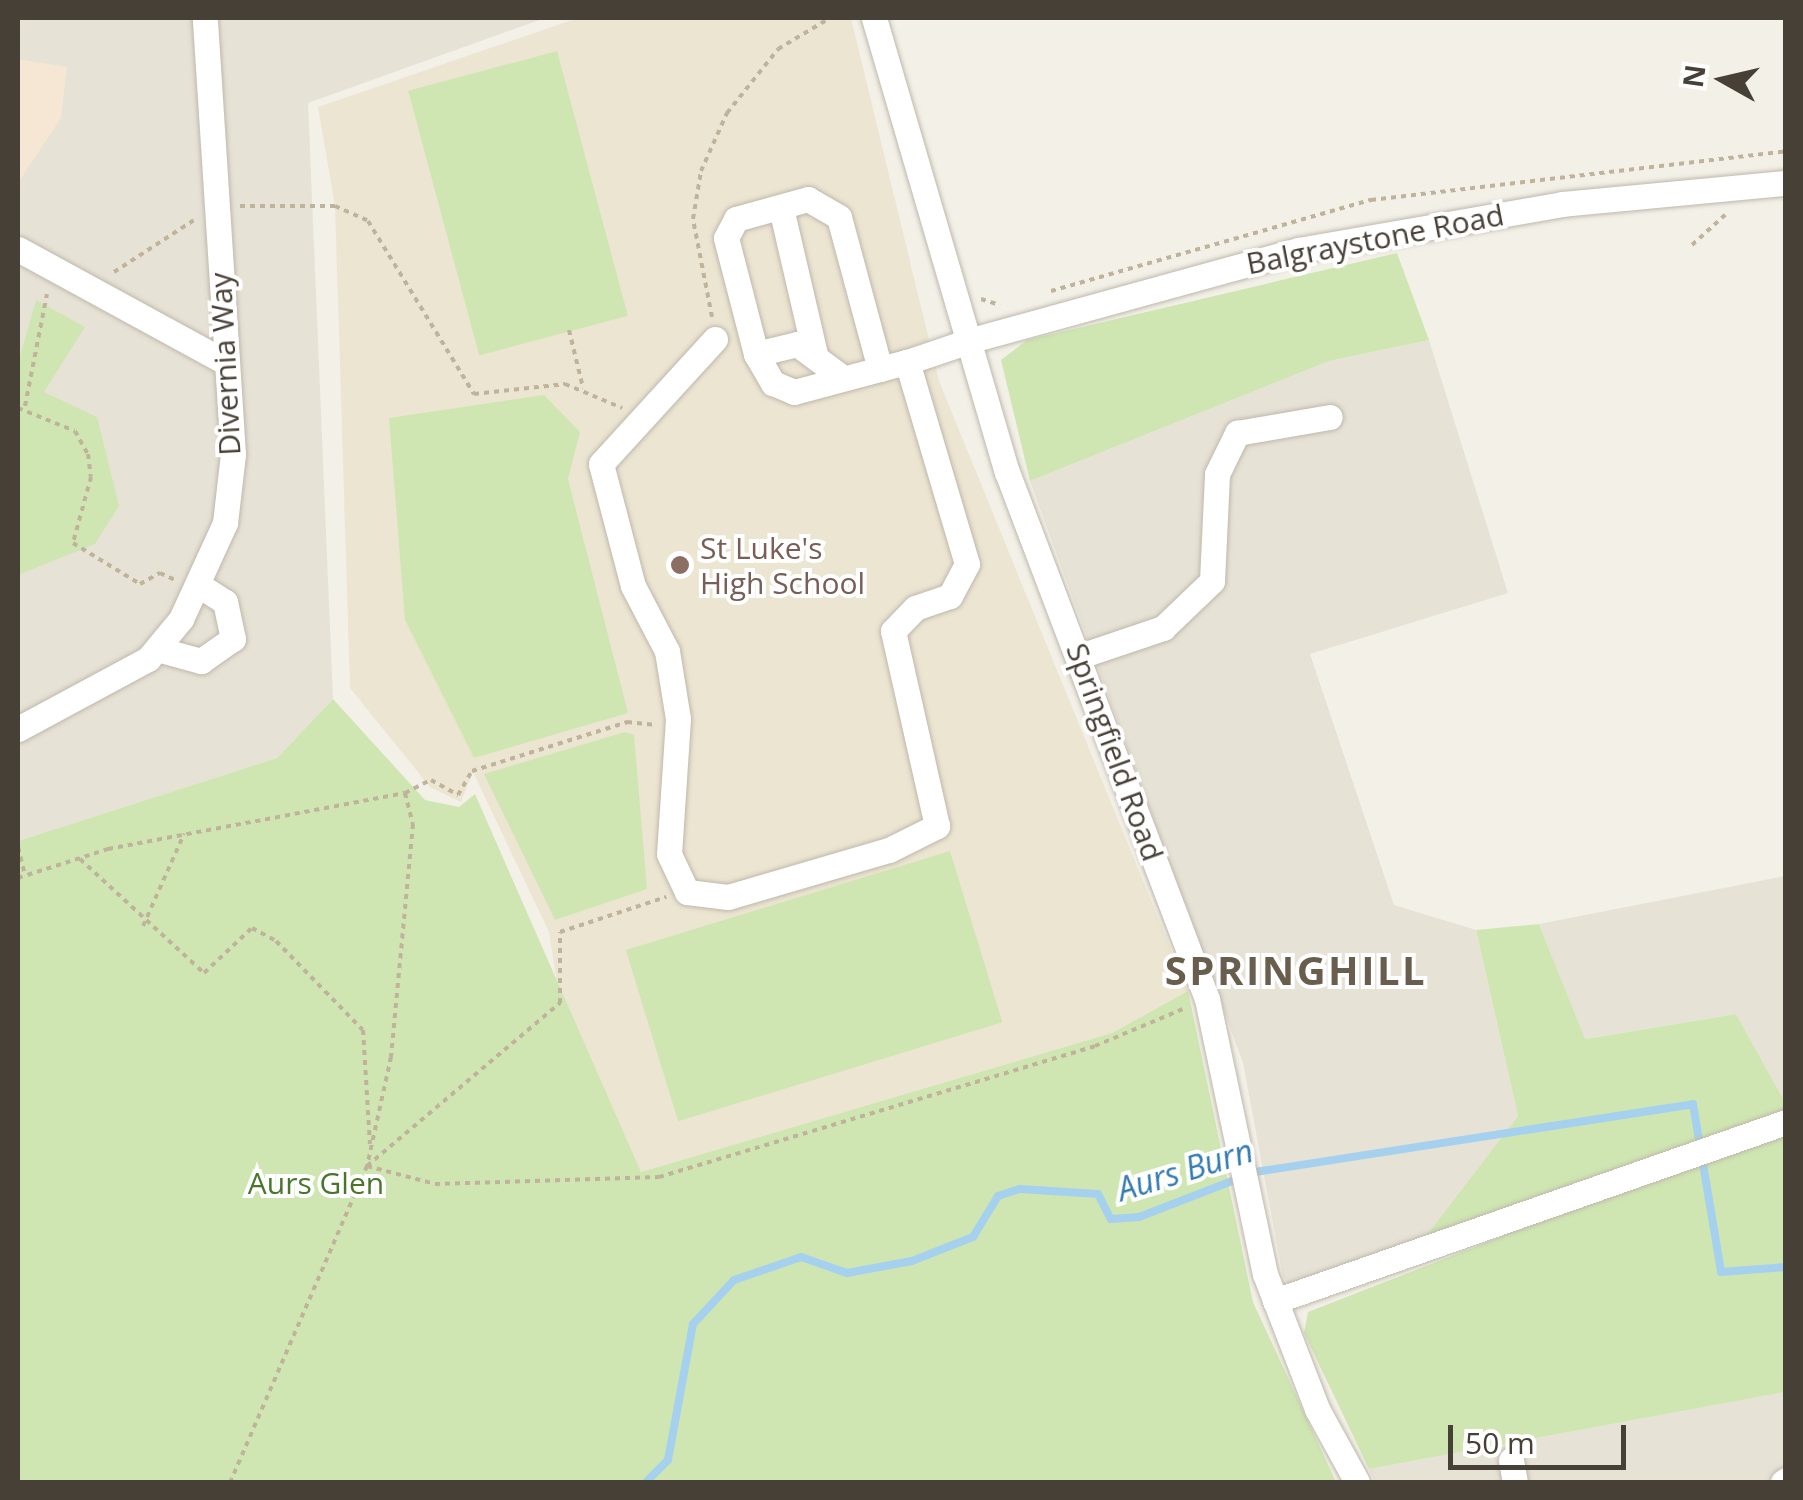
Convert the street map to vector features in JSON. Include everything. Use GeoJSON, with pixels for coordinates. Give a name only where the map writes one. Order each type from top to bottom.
{"type":"FeatureCollection","features":[{"type":"Feature","properties":{"kind":"street","name":"Divernia Way"},"geometry":{"type":"LineString","coordinates":[[18,729],[110,687],[156,648],[198,588],[229,488],[227,363],[205,18]]}},
{"type":"Feature","properties":{"kind":"street","name":"Springfield Road"},"geometry":{"type":"LineString","coordinates":[[874,18],[972,340],[1007,472],[1207,999],[1275,1301],[1357,1482]]}},
{"type":"Feature","properties":{"kind":"street","name":"Balgraystone Road"},"geometry":{"type":"LineString","coordinates":[[756,354],[773,383],[794,392],[972,340],[1413,226],[1786,184]]}},
{"type":"Feature","properties":{"kind":"street"},"geometry":{"type":"LineString","coordinates":[[844,378],[797,344],[756,354],[726,238],[736,219],[808,199],[839,217],[880,369]]}},
{"type":"Feature","properties":{"kind":"street"},"geometry":{"type":"LineString","coordinates":[[780,208],[815,354]]}},
{"type":"Feature","properties":{"kind":"street"},"geometry":{"type":"LineString","coordinates":[[18,249],[227,363]]}},
{"type":"Feature","properties":{"kind":"street"},"geometry":{"type":"LineString","coordinates":[[715,339],[600,464],[606,507],[667,652],[678,719],[669,854],[685,888],[728,897],[889,850],[937,826],[893,631],[915,608],[950,596],[967,564],[907,362]]}},
{"type":"Feature","properties":{"kind":"street"},"geometry":{"type":"LineString","coordinates":[[1080,656],[1164,628],[1212,581],[1219,463],[1236,432],[1330,417]]}},
{"type":"Feature","properties":{"kind":"street"},"geometry":{"type":"LineString","coordinates":[[156,648],[201,661],[233,638],[226,602],[198,588]]}},
{"type":"Feature","properties":{"kind":"street"},"geometry":{"type":"LineString","coordinates":[[1275,1301],[1786,1122]]}},
{"type":"Feature","properties":{"kind":"path"},"geometry":{"type":"LineString","coordinates":[[715,339],[693,219],[701,171],[727,114],[778,48],[830,18]]}},
{"type":"Feature","properties":{"kind":"path"},"geometry":{"type":"LineString","coordinates":[[1692,245],[1728,212],[1728,189]]}},
{"type":"Feature","properties":{"kind":"path"},"geometry":{"type":"LineString","coordinates":[[90,288],[216,206],[335,206],[368,221],[474,394],[583,388],[612,397],[636,422]]}},
{"type":"Feature","properties":{"kind":"path"},"geometry":{"type":"LineString","coordinates":[[24,406],[35,321],[58,271]]}},
{"type":"Feature","properties":{"kind":"path"},"geometry":{"type":"LineString","coordinates":[[569,330],[583,388]]}},
{"type":"Feature","properties":{"kind":"path"},"geometry":{"type":"LineString","coordinates":[[18,408],[24,406],[75,432],[88,454],[91,477],[73,543],[140,584],[160,572],[198,588]]}},
{"type":"Feature","properties":{"kind":"path"},"geometry":{"type":"LineString","coordinates":[[18,878],[79,858],[184,833],[405,793],[430,780],[458,795],[472,770],[627,722],[638,729],[678,719]]}},
{"type":"Feature","properties":{"kind":"path"},"geometry":{"type":"LineString","coordinates":[[230,1482],[298,1340],[367,1166],[391,1057],[413,824],[405,793]]}},
{"type":"Feature","properties":{"kind":"path"},"geometry":{"type":"LineString","coordinates":[[143,926],[184,833]]}},
{"type":"Feature","properties":{"kind":"path"},"geometry":{"type":"LineString","coordinates":[[18,847],[25,876]]}},
{"type":"Feature","properties":{"kind":"path"},"geometry":{"type":"LineString","coordinates":[[79,858],[143,926],[204,973],[252,928],[276,942],[363,1030],[371,1149]]}},
{"type":"Feature","properties":{"kind":"path"},"geometry":{"type":"LineString","coordinates":[[367,1166],[560,1003],[560,932],[685,888]]}},
{"type":"Feature","properties":{"kind":"path"},"geometry":{"type":"LineString","coordinates":[[367,1166],[436,1184],[659,1177],[1095,1046],[1207,999]]}},
{"type":"Feature","properties":{"kind":"shaded area"},"geometry":{"type":"Polygon","coordinates":[[[18,18],[545,18],[308,103],[333,699],[277,758],[18,841],[18,18]]]}},
{"type":"Feature","properties":{"kind":"shaded area","name":"St Luke's High School"},"geometry":{"type":"Polygon","coordinates":[[[578,18],[851,18],[939,381],[1188,991],[1112,1033],[641,1172],[560,1003],[549,932],[473,772],[461,802],[430,787],[350,688],[335,206],[318,107],[578,18]]]}},
{"type":"Feature","properties":{"kind":"shaded area"},"geometry":{"type":"Polygon","coordinates":[[[18,59],[67,67],[61,118],[18,183],[18,59]]]}},
{"type":"Feature","properties":{"kind":"shaded area"},"geometry":{"type":"Polygon","coordinates":[[[1429,340],[1508,593],[1310,654],[1394,905],[1476,930],[1518,1116],[1419,1245],[1293,1289],[1283,1277],[1243,1063],[1030,481],[1329,361],[1429,340]]]}},
{"type":"Feature","properties":{"kind":"shaded area"},"geometry":{"type":"Polygon","coordinates":[[[1785,876],[1785,1102],[1736,1014],[1584,1039],[1539,924],[1785,876]]]}},
{"type":"Feature","properties":{"kind":"shaded area"},"geometry":{"type":"Polygon","coordinates":[[[1785,1392],[1785,1482],[1375,1482],[1369,1469],[1785,1392]]]}},
{"type":"Feature","properties":{"kind":"green space"},"geometry":{"type":"Polygon","coordinates":[[[557,51],[628,316],[479,356],[408,91],[557,51]]]}},
{"type":"Feature","properties":{"kind":"green space"},"geometry":{"type":"Polygon","coordinates":[[[1397,253],[1429,340],[1329,361],[1030,481],[1001,360],[1027,340],[1397,253]]]}},
{"type":"Feature","properties":{"kind":"green space"},"geometry":{"type":"Polygon","coordinates":[[[36,300],[85,327],[44,392],[97,417],[119,506],[95,544],[18,575],[18,363],[36,300]]]}},
{"type":"Feature","properties":{"kind":"green space"},"geometry":{"type":"Polygon","coordinates":[[[544,395],[580,432],[568,479],[628,713],[474,758],[405,620],[389,418],[544,395]]]}},
{"type":"Feature","properties":{"kind":"green space","name":"Aurs Glen"},"geometry":{"type":"Polygon","coordinates":[[[333,699],[425,800],[459,807],[475,794],[641,1172],[1112,1033],[1188,991],[1253,1302],[1336,1482],[18,1482],[18,841],[277,758],[333,699]]]}},
{"type":"Feature","properties":{"kind":"green space"},"geometry":{"type":"Polygon","coordinates":[[[625,732],[634,735],[647,889],[555,920],[484,774],[625,732]]]}},
{"type":"Feature","properties":{"kind":"green space"},"geometry":{"type":"Polygon","coordinates":[[[950,851],[1002,1022],[678,1121],[626,950],[950,851]]]}},
{"type":"Feature","properties":{"kind":"green space"},"geometry":{"type":"Polygon","coordinates":[[[1539,924],[1585,1039],[1736,1014],[1785,1102],[1785,1392],[1369,1469],[1304,1333],[1308,1312],[1508,1234],[1419,1245],[1518,1116],[1476,930],[1539,924]]]}},
{"type":"Feature","properties":{"kind":"waterway","name":"Aurs Burn"},"geometry":{"type":"LineString","coordinates":[[646,1482],[668,1460],[693,1324],[734,1280],[801,1257],[847,1273],[912,1261],[973,1237],[998,1196],[1020,1189],[1098,1194],[1111,1219],[1139,1217],[1255,1172],[1693,1104],[1721,1272],[1786,1267]]}},
{"type":"Feature","properties":{"kind":"place","name":"St Luke's High School"},"geometry":{"type":"Point","coordinates":[680,565]}},
{"type":"Feature","properties":{"kind":"district","name":"SPRINGHILL"},"geometry":{"type":"Point","coordinates":[1296,970]}}]}
